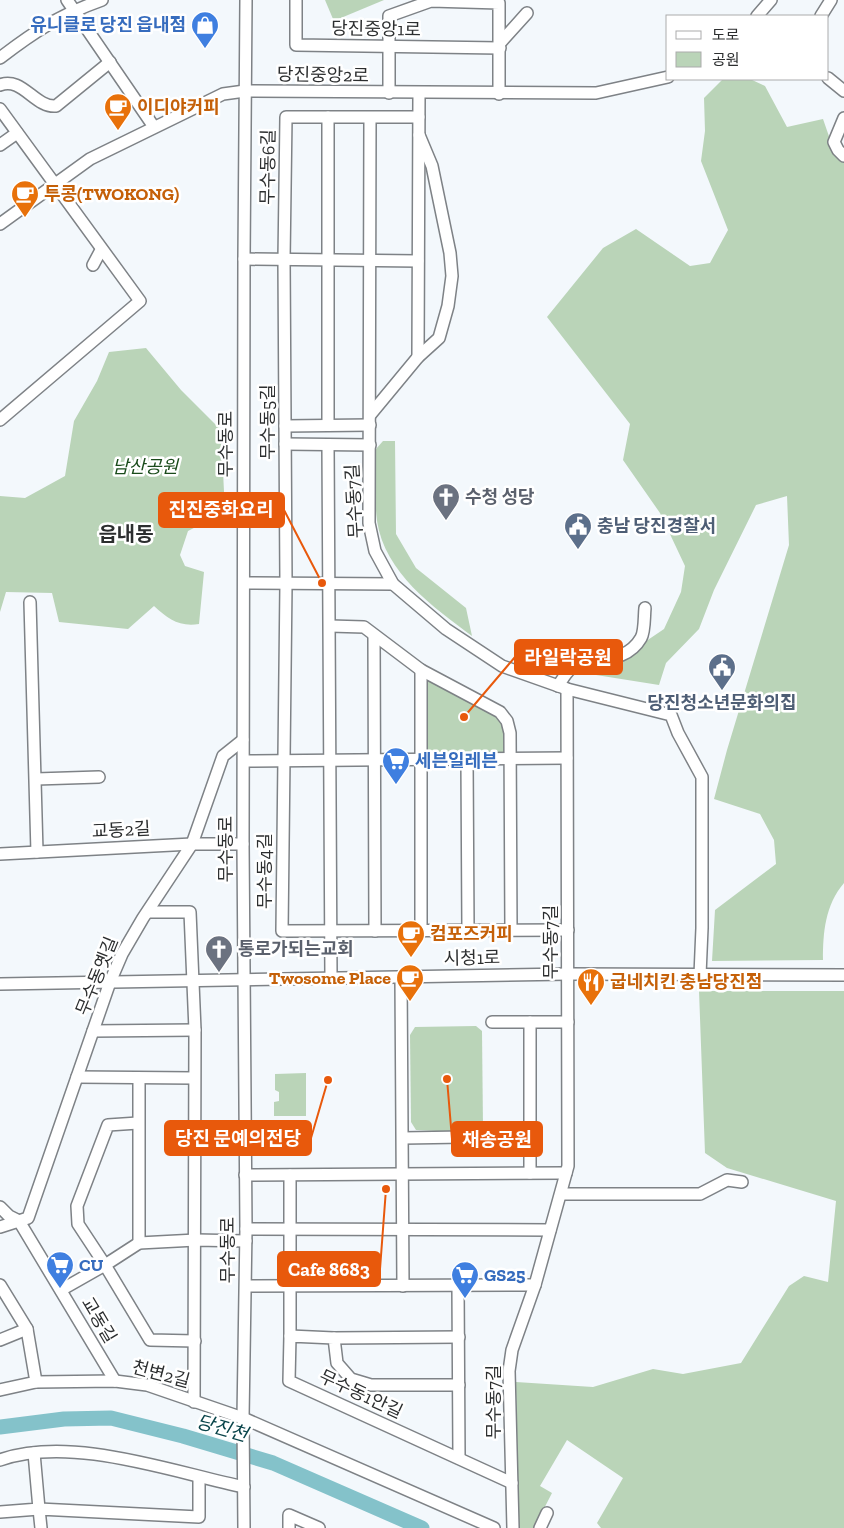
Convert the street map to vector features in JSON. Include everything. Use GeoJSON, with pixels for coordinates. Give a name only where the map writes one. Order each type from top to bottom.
{"type":"FeatureCollection","features":[{"type":"Feature","properties":{"kind":"street"},"geometry":{"type":"LineString","coordinates":[[0,58],[70,5],[102,0]]}},
{"type":"Feature","properties":{"kind":"street","name":"무수동로"},"geometry":{"type":"LineString","coordinates":[[244,1483],[243,1418],[246,1229],[243,740],[246,0]]}},
{"type":"Feature","properties":{"kind":"street","name":"당진중앙1로"},"geometry":{"type":"LineString","coordinates":[[296,0],[296,45],[500,46]]}},
{"type":"Feature","properties":{"kind":"street"},"geometry":{"type":"LineString","coordinates":[[758,15],[771,0]]}},
{"type":"Feature","properties":{"kind":"street"},"geometry":{"type":"LineString","coordinates":[[821,15],[831,0]]}},
{"type":"Feature","properties":{"kind":"street"},"geometry":{"type":"LineString","coordinates":[[389,93],[389,16],[431,1],[499,3],[498,94]]}},
{"type":"Feature","properties":{"kind":"street"},"geometry":{"type":"LineString","coordinates":[[70,5],[154,127]]}},
{"type":"Feature","properties":{"kind":"street"},"geometry":{"type":"LineString","coordinates":[[500,46],[527,13]]}},
{"type":"Feature","properties":{"kind":"street"},"geometry":{"type":"LineString","coordinates":[[0,85],[16,85],[43,104],[49,107],[56,106],[110,62]]}},
{"type":"Feature","properties":{"kind":"street","name":"당진중앙2로"},"geometry":{"type":"LineString","coordinates":[[0,224],[90,158],[224,94],[245,91],[420,94],[596,93],[666,77]]}},
{"type":"Feature","properties":{"kind":"street"},"geometry":{"type":"LineString","coordinates":[[829,79],[844,91]]}},
{"type":"Feature","properties":{"kind":"street"},"geometry":{"type":"LineString","coordinates":[[418,357],[420,94]]}},
{"type":"Feature","properties":{"kind":"street"},"geometry":{"type":"LineString","coordinates":[[0,109],[140,302],[2,416]]}},
{"type":"Feature","properties":{"kind":"street","name":"무수동6길"},"geometry":{"type":"LineString","coordinates":[[284,260],[286,117],[419,117]]}},
{"type":"Feature","properties":{"kind":"street"},"geometry":{"type":"LineString","coordinates":[[328,117],[328,425]]}},
{"type":"Feature","properties":{"kind":"street"},"geometry":{"type":"LineString","coordinates":[[368,260],[370,118]]}},
{"type":"Feature","properties":{"kind":"street"},"geometry":{"type":"LineString","coordinates":[[844,118],[835,134],[834,142],[844,156]]}},
{"type":"Feature","properties":{"kind":"street"},"geometry":{"type":"LineString","coordinates":[[0,146],[17,133]]}},
{"type":"Feature","properties":{"kind":"street"},"geometry":{"type":"LineString","coordinates":[[285,426],[328,425],[370,420],[418,357],[439,338],[448,306],[452,276],[450,253],[432,166],[419,135]]}},
{"type":"Feature","properties":{"kind":"street"},"geometry":{"type":"LineString","coordinates":[[93,265],[101,250]]}},
{"type":"Feature","properties":{"kind":"street"},"geometry":{"type":"LineString","coordinates":[[244,259],[418,261]]}},
{"type":"Feature","properties":{"kind":"street","name":"무수동5길"},"geometry":{"type":"LineString","coordinates":[[284,260],[286,584]]}},
{"type":"Feature","properties":{"kind":"street","name":"무수동7길"},"geometry":{"type":"LineString","coordinates":[[368,260],[369,523],[375,551],[393,584],[446,629],[502,666],[562,687],[672,715],[678,733],[702,777],[702,928],[700,975]]}},
{"type":"Feature","properties":{"kind":"street"},"geometry":{"type":"LineString","coordinates":[[285,444],[370,445]]}},
{"type":"Feature","properties":{"kind":"street"},"geometry":{"type":"LineString","coordinates":[[328,445],[331,977]]}},
{"type":"Feature","properties":{"kind":"street"},"geometry":{"type":"LineString","coordinates":[[244,583],[393,584]]}},
{"type":"Feature","properties":{"kind":"street","name":"무수동4길"},"geometry":{"type":"LineString","coordinates":[[286,584],[282,931],[568,930]]}},
{"type":"Feature","properties":{"kind":"street"},"geometry":{"type":"LineString","coordinates":[[30,602],[37,852]]}},
{"type":"Feature","properties":{"kind":"street"},"geometry":{"type":"LineString","coordinates":[[562,687],[572,668],[579,664],[611,660],[635,646],[642,637],[645,608]]}},
{"type":"Feature","properties":{"kind":"street"},"geometry":{"type":"LineString","coordinates":[[330,626],[364,628],[421,670],[500,712],[509,726],[511,930]]}},
{"type":"Feature","properties":{"kind":"street"},"geometry":{"type":"LineString","coordinates":[[374,636],[375,931]]}},
{"type":"Feature","properties":{"kind":"street"},"geometry":{"type":"LineString","coordinates":[[421,670],[422,931]]}},
{"type":"Feature","properties":{"kind":"street","name":"무수동7길"},"geometry":{"type":"LineString","coordinates":[[512,1528],[509,1371],[512,1350],[535,1285],[568,1166],[567,758],[562,687]]}},
{"type":"Feature","properties":{"kind":"street","name":"무수동옛길"},"geometry":{"type":"LineString","coordinates":[[19,1221],[28,1218],[110,982],[122,954],[192,844],[223,756],[243,740]]}},
{"type":"Feature","properties":{"kind":"street"},"geometry":{"type":"LineString","coordinates":[[244,761],[329,762],[567,758]]}},
{"type":"Feature","properties":{"kind":"street"},"geometry":{"type":"LineString","coordinates":[[467,760],[468,930]]}},
{"type":"Feature","properties":{"kind":"street"},"geometry":{"type":"LineString","coordinates":[[36,779],[99,776]]}},
{"type":"Feature","properties":{"kind":"street","name":"교동2길"},"geometry":{"type":"LineString","coordinates":[[0,854],[192,844],[243,844]]}},
{"type":"Feature","properties":{"kind":"street"},"geometry":{"type":"LineString","coordinates":[[148,912],[190,912],[194,1030],[196,1240],[194,1402]]}},
{"type":"Feature","properties":{"kind":"street","name":"시청1로"},"geometry":{"type":"LineString","coordinates":[[244,978],[568,974],[844,975]]}},
{"type":"Feature","properties":{"kind":"street"},"geometry":{"type":"LineString","coordinates":[[401,977],[403,1286]]}},
{"type":"Feature","properties":{"kind":"street"},"geometry":{"type":"LineString","coordinates":[[0,984],[244,978]]}},
{"type":"Feature","properties":{"kind":"street"},"geometry":{"type":"LineString","coordinates":[[492,1022],[568,1022]]}},
{"type":"Feature","properties":{"kind":"street"},"geometry":{"type":"LineString","coordinates":[[530,1022],[530,1173]]}},
{"type":"Feature","properties":{"kind":"street"},"geometry":{"type":"LineString","coordinates":[[94,1031],[194,1030]]}},
{"type":"Feature","properties":{"kind":"street"},"geometry":{"type":"LineString","coordinates":[[78,1077],[194,1078]]}},
{"type":"Feature","properties":{"kind":"street"},"geometry":{"type":"LineString","coordinates":[[139,1078],[139,1243]]}},
{"type":"Feature","properties":{"kind":"street"},"geometry":{"type":"LineString","coordinates":[[138,1123],[108,1125],[77,1206],[78,1224],[150,1340],[195,1341]]}},
{"type":"Feature","properties":{"kind":"street"},"geometry":{"type":"LineString","coordinates":[[403,1138],[530,1136]]}},
{"type":"Feature","properties":{"kind":"street"},"geometry":{"type":"LineString","coordinates":[[245,1175],[566,1173]]}},
{"type":"Feature","properties":{"kind":"street","name":"무수동1안길"},"geometry":{"type":"LineString","coordinates":[[290,1175],[289,1380],[512,1483]]}},
{"type":"Feature","properties":{"kind":"street"},"geometry":{"type":"LineString","coordinates":[[560,1194],[700,1194],[727,1180],[742,1182]]}},
{"type":"Feature","properties":{"kind":"street","name":"교동길"},"geometry":{"type":"LineString","coordinates":[[0,1207],[9,1216],[19,1221],[115,1380]]}},
{"type":"Feature","properties":{"kind":"street"},"geometry":{"type":"LineString","coordinates":[[0,1227],[19,1221]]}},
{"type":"Feature","properties":{"kind":"street"},"geometry":{"type":"LineString","coordinates":[[246,1229],[550,1230]]}},
{"type":"Feature","properties":{"kind":"street"},"geometry":{"type":"LineString","coordinates":[[61,1290],[139,1243],[196,1240],[246,1242]]}},
{"type":"Feature","properties":{"kind":"street"},"geometry":{"type":"LineString","coordinates":[[0,1285],[27,1329],[36,1382]]}},
{"type":"Feature","properties":{"kind":"street"},"geometry":{"type":"LineString","coordinates":[[246,1286],[535,1285]]}},
{"type":"Feature","properties":{"kind":"street"},"geometry":{"type":"LineString","coordinates":[[458,1286],[460,1337],[459,1458]]}},
{"type":"Feature","properties":{"kind":"street"},"geometry":{"type":"LineString","coordinates":[[0,1340],[27,1329]]}},
{"type":"Feature","properties":{"kind":"street"},"geometry":{"type":"LineString","coordinates":[[290,1336],[334,1338],[460,1337]]}},
{"type":"Feature","properties":{"kind":"street","name":"무수동1안길"},"geometry":{"type":"LineString","coordinates":[[334,1338],[337,1363],[351,1378],[371,1385],[459,1385]]}},
{"type":"Feature","properties":{"kind":"street","name":"천변2길"},"geometry":{"type":"LineString","coordinates":[[0,1390],[36,1382],[115,1380],[147,1385],[243,1418],[494,1528]]}},
{"type":"Feature","properties":{"kind":"street"},"geometry":{"type":"LineString","coordinates":[[0,1460],[34,1453],[100,1455],[164,1468],[199,1478],[244,1483],[244,1528]]}},
{"type":"Feature","properties":{"kind":"street"},"geometry":{"type":"LineString","coordinates":[[34,1453],[40,1528]]}},
{"type":"Feature","properties":{"kind":"street"},"geometry":{"type":"LineString","coordinates":[[0,1512],[39,1509],[199,1522],[199,1478]]}},
{"type":"Feature","properties":{"kind":"street"},"geometry":{"type":"LineString","coordinates":[[540,1528],[547,1513]]}},
{"type":"Feature","properties":{"kind":"street"},"geometry":{"type":"LineString","coordinates":[[289,1528],[290,1515],[319,1528]]}},
{"type":"Feature","properties":{"kind":"green space"},"geometry":{"type":"Polygon","coordinates":[[[325,0],[384,0],[336,20],[333,19],[325,0]]]}},
{"type":"Feature","properties":{"kind":"green space"},"geometry":{"type":"Polygon","coordinates":[[[722,80],[752,80],[765,86],[787,127],[823,119],[832,145],[844,163],[844,883],[833,901],[826,920],[823,960],[712,961],[715,910],[776,864],[774,840],[760,814],[714,799],[789,545],[787,496],[756,505],[714,590],[699,629],[666,663],[659,685],[596,675],[664,629],[681,592],[685,566],[660,513],[623,460],[630,424],[547,317],[603,248],[636,229],[690,266],[710,263],[728,230],[701,161],[705,131],[704,98],[722,80]]]}},
{"type":"Feature","properties":{"kind":"green space","name":"남산공원"},"geometry":{"type":"Polygon","coordinates":[[[146,348],[181,390],[221,430],[225,512],[188,531],[180,555],[185,566],[204,572],[199,624],[192,625],[174,621],[154,606],[128,629],[59,622],[52,593],[6,592],[0,612],[0,496],[25,498],[65,476],[74,421],[97,381],[109,352],[146,348]]]}},
{"type":"Feature","properties":{"kind":"green space"},"geometry":{"type":"Polygon","coordinates":[[[383,441],[395,441],[396,534],[416,568],[466,608],[472,636],[427,601],[413,587],[400,573],[382,540],[377,521],[375,485],[376,449],[383,441]]]}},
{"type":"Feature","properties":{"kind":"green space"},"geometry":{"type":"Polygon","coordinates":[[[425,676],[499,713],[505,722],[508,749],[503,755],[429,756],[425,753],[425,676]]]}},
{"type":"Feature","properties":{"kind":"green space"},"geometry":{"type":"Polygon","coordinates":[[[699,991],[844,991],[844,1528],[601,1528],[597,1523],[623,1478],[567,1440],[540,1486],[552,1493],[534,1528],[518,1528],[516,1382],[593,1387],[653,1369],[683,1374],[741,1363],[789,1286],[804,1276],[828,1282],[836,1201],[727,1168],[705,1153],[699,991]]]}},
{"type":"Feature","properties":{"kind":"green space"},"geometry":{"type":"Polygon","coordinates":[[[476,1026],[482,1031],[483,1127],[478,1133],[416,1130],[411,1122],[410,1035],[415,1027],[476,1026]]]}},
{"type":"Feature","properties":{"kind":"green space"},"geometry":{"type":"Polygon","coordinates":[[[306,1073],[306,1116],[274,1116],[274,1102],[279,1101],[279,1092],[275,1090],[275,1074],[306,1073]]]}},
{"type":"Feature","properties":{"kind":"waterway","name":"당진천"},"geometry":{"type":"LineString","coordinates":[[0,1427],[64,1419],[111,1418],[183,1436],[273,1463],[422,1528]]}},
{"type":"Feature","properties":{"kind":"place","name":"유니클로 당진 읍내점"},"geometry":{"type":"Point","coordinates":[205,49]}},
{"type":"Feature","properties":{"kind":"place","name":"이디야커피"},"geometry":{"type":"Point","coordinates":[118,131]}},
{"type":"Feature","properties":{"kind":"place","name":"투콩(TWOKONG)"},"geometry":{"type":"Point","coordinates":[25,218]}},
{"type":"Feature","properties":{"kind":"place","name":"수청 성당"},"geometry":{"type":"Point","coordinates":[446,521]}},
{"type":"Feature","properties":{"kind":"place","name":"충남 당진경찰서"},"geometry":{"type":"Point","coordinates":[578,550]}},
{"type":"Feature","properties":{"kind":"place","name":"진진중화요리"},"geometry":{"type":"Point","coordinates":[322,583]}},
{"type":"Feature","properties":{"kind":"place","name":"당진청소년문화의집"},"geometry":{"type":"Point","coordinates":[722,691]}},
{"type":"Feature","properties":{"kind":"place","name":"라일락공원"},"geometry":{"type":"Point","coordinates":[464,717]}},
{"type":"Feature","properties":{"kind":"place","name":"세븐일레븐"},"geometry":{"type":"Point","coordinates":[396,785]}},
{"type":"Feature","properties":{"kind":"place","name":"컴포즈커피"},"geometry":{"type":"Point","coordinates":[411,958]}},
{"type":"Feature","properties":{"kind":"place","name":"통로가되는교회"},"geometry":{"type":"Point","coordinates":[219,973]}},
{"type":"Feature","properties":{"kind":"place","name":"Twosome Place"},"geometry":{"type":"Point","coordinates":[410,1002]}},
{"type":"Feature","properties":{"kind":"place","name":"굽네치킨 충남당진점"},"geometry":{"type":"Point","coordinates":[591,1006]}},
{"type":"Feature","properties":{"kind":"place","name":"채송공원"},"geometry":{"type":"Point","coordinates":[447,1079]}},
{"type":"Feature","properties":{"kind":"place","name":"당진 문예의전당"},"geometry":{"type":"Point","coordinates":[328,1080]}},
{"type":"Feature","properties":{"kind":"place","name":"Cafe 8683"},"geometry":{"type":"Point","coordinates":[386,1189]}},
{"type":"Feature","properties":{"kind":"place","name":"CU"},"geometry":{"type":"Point","coordinates":[60,1289]}},
{"type":"Feature","properties":{"kind":"place","name":"GS25"},"geometry":{"type":"Point","coordinates":[465,1299]}},
{"type":"Feature","properties":{"kind":"district","name":"읍내동"},"geometry":{"type":"Point","coordinates":[126,534]}}]}
